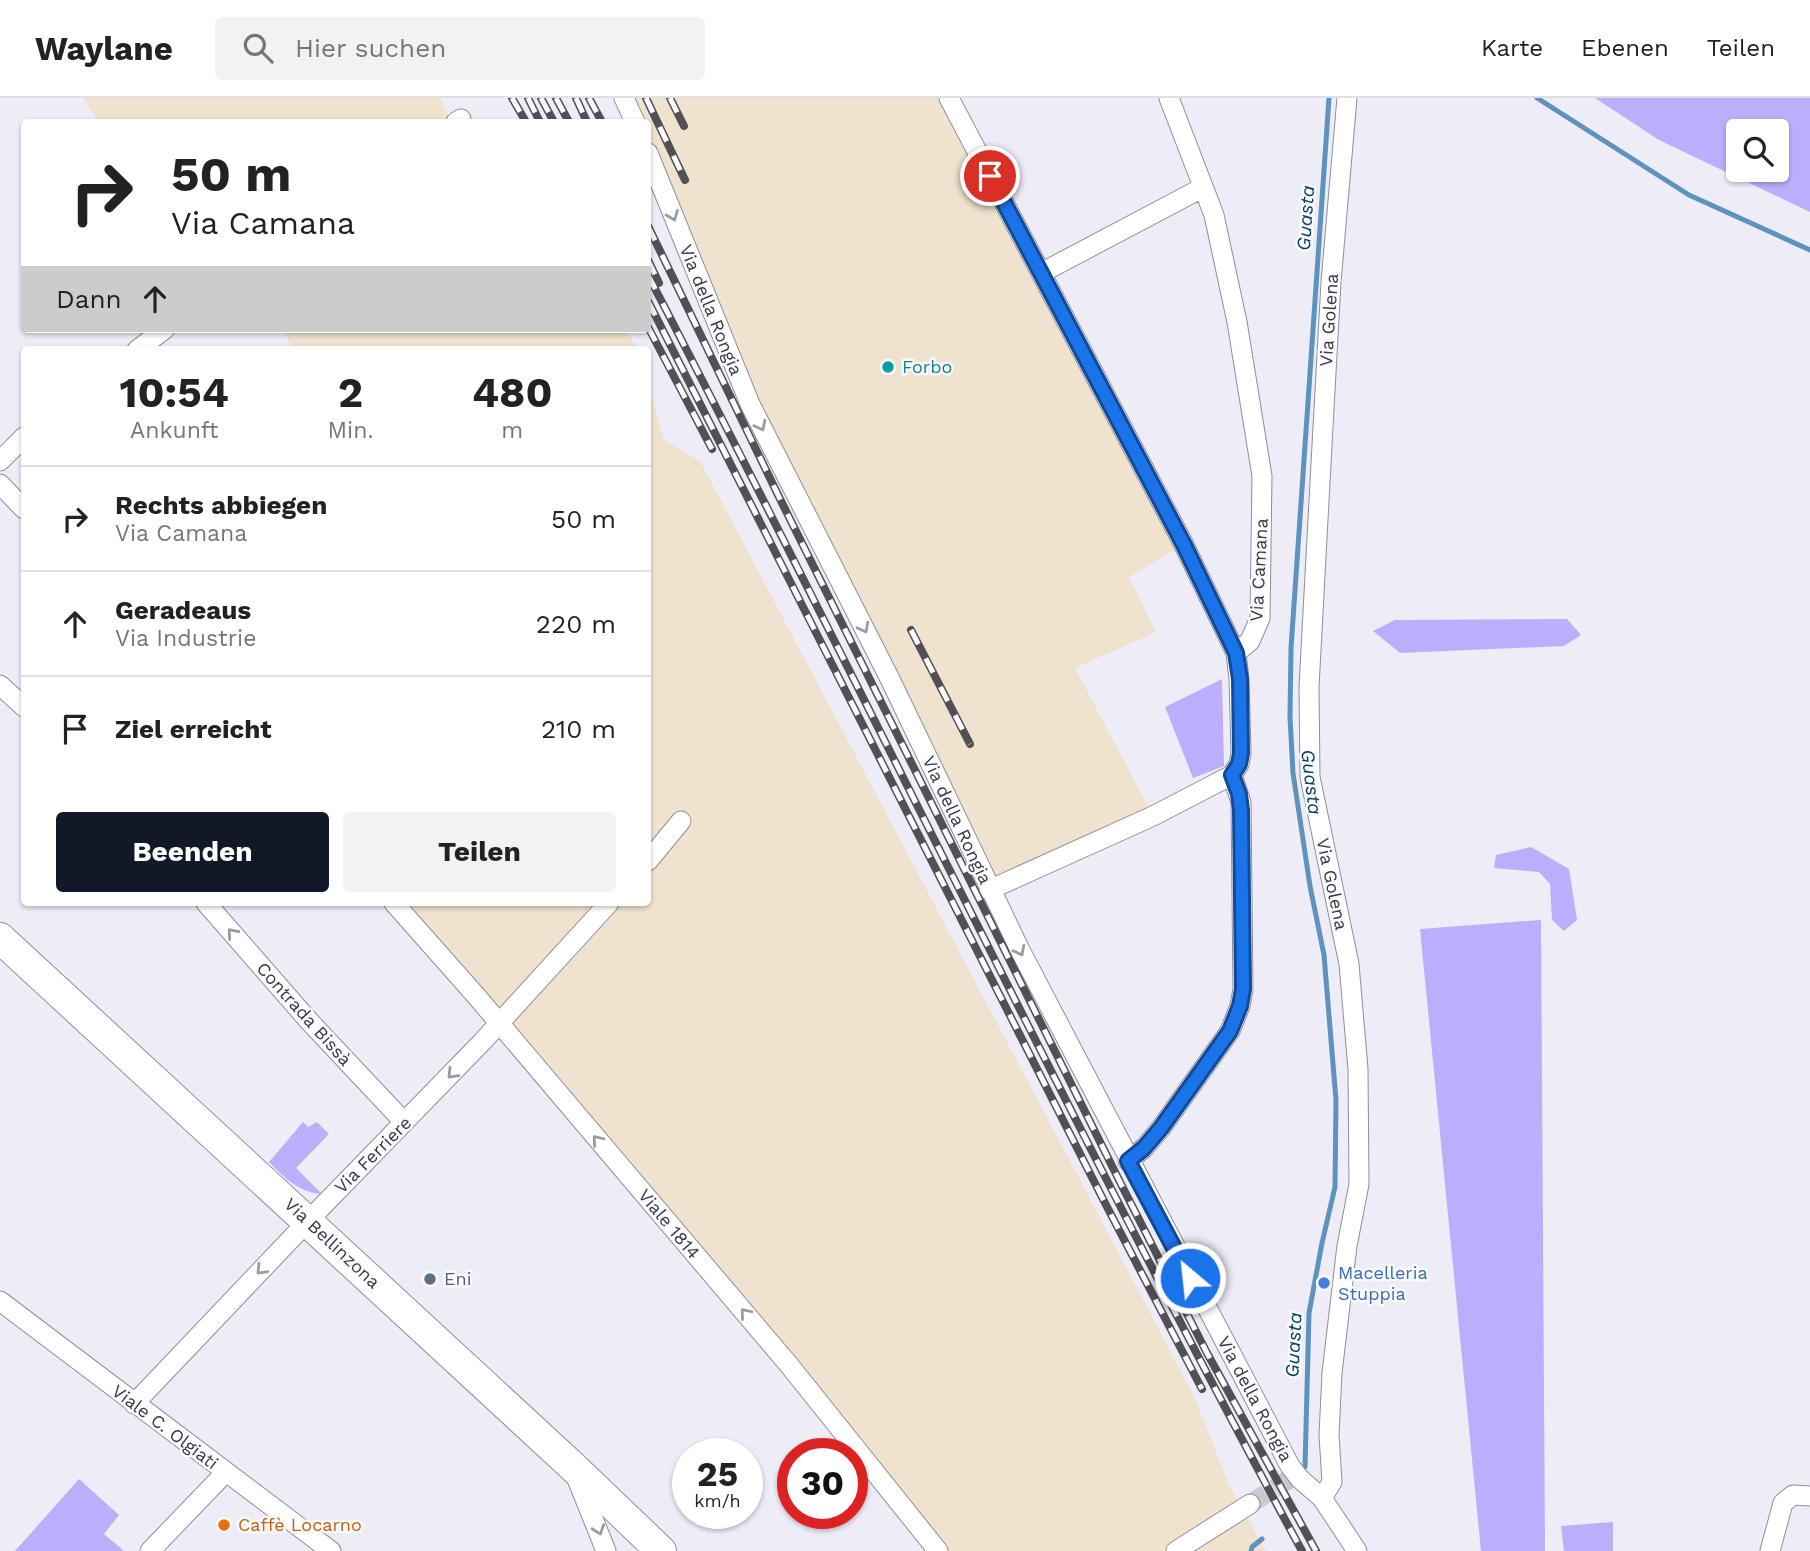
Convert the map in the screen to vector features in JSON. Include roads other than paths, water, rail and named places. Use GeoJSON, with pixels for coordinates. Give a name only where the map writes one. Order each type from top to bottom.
{"type":"FeatureCollection","features":[{"type":"Feature","properties":{"kind":"main road","name":"Via Bellinzona"},"geometry":{"type":"LineString","coordinates":[[0,938],[661,1551]]}},
{"type":"Feature","properties":{"kind":"street"},"geometry":{"type":"LineString","coordinates":[[624,98],[634,119]]}},
{"type":"Feature","properties":{"kind":"street"},"geometry":{"type":"LineString","coordinates":[[949,98],[1184,545],[1236,653],[1240,679],[1241,753],[1239,764],[1232,775],[1153,816],[989,890]]}},
{"type":"Feature","properties":{"kind":"street","name":"Via Camana"},"geometry":{"type":"LineString","coordinates":[[1169,98],[1214,215],[1237,322],[1262,476],[1260,618],[1250,641],[1236,653]]}},
{"type":"Feature","properties":{"kind":"street","name":"Via Golena"},"geometry":{"type":"LineString","coordinates":[[1322,1498],[1332,1482],[1329,1435],[1332,1373],[1347,1247],[1359,1184],[1358,1069],[1349,964],[1310,777],[1309,687],[1331,282],[1347,98]]}},
{"type":"Feature","properties":{"kind":"street","name":"Via della Rongia"},"geometry":{"type":"LineString","coordinates":[[651,160],[750,404],[890,679],[989,890],[1293,1476],[1322,1498],[1357,1551]]}},
{"type":"Feature","properties":{"kind":"street"},"geometry":{"type":"LineString","coordinates":[[1041,273],[1202,187]]}},
{"type":"Feature","properties":{"kind":"street"},"geometry":{"type":"LineString","coordinates":[[142,346],[160,333]]}},
{"type":"Feature","properties":{"kind":"street"},"geometry":{"type":"LineString","coordinates":[[0,461],[21,440]]}},
{"type":"Feature","properties":{"kind":"street"},"geometry":{"type":"LineString","coordinates":[[0,484],[21,506]]}},
{"type":"Feature","properties":{"kind":"street"},"geometry":{"type":"LineString","coordinates":[[0,685],[21,704]]}},
{"type":"Feature","properties":{"kind":"street"},"geometry":{"type":"LineString","coordinates":[[1128,1161],[1144,1148],[1169,1118],[1230,1031],[1240,1006],[1243,989],[1241,810],[1232,775]]}},
{"type":"Feature","properties":{"kind":"street"},"geometry":{"type":"LineString","coordinates":[[651,856],[681,821]]}},
{"type":"Feature","properties":{"kind":"street","name":"Contrada Bissà"},"geometry":{"type":"LineString","coordinates":[[209,906],[309,1021],[404,1122]]}},
{"type":"Feature","properties":{"kind":"street","name":"Viale 1814"},"geometry":{"type":"LineString","coordinates":[[397,906],[789,1365],[938,1551]]}},
{"type":"Feature","properties":{"kind":"street","name":"Via Ferriere"},"geometry":{"type":"LineString","coordinates":[[134,1405],[499,1024],[606,906]]}},
{"type":"Feature","properties":{"kind":"street","name":"Viale C. Olgiati"},"geometry":{"type":"LineString","coordinates":[[0,1301],[134,1405],[331,1551]]}},
{"type":"Feature","properties":{"kind":"street"},"geometry":{"type":"LineString","coordinates":[[571,1465],[606,1551]]}},
{"type":"Feature","properties":{"kind":"street"},"geometry":{"type":"LineString","coordinates":[[150,1551],[226,1472]]}},
{"type":"Feature","properties":{"kind":"street"},"geometry":{"type":"LineString","coordinates":[[1770,1551],[1783,1503],[1793,1495],[1810,1496]]}},
{"type":"Feature","properties":{"kind":"street"},"geometry":{"type":"LineString","coordinates":[[1176,1551],[1250,1504]]}},
{"type":"Feature","properties":{"kind":"waterway","name":"Guasta"},"geometry":{"type":"LineString","coordinates":[[1305,1467],[1309,1313],[1335,1187],[1336,1100],[1324,955],[1310,886],[1293,773],[1290,717],[1291,648],[1329,98]]}},
{"type":"Feature","properties":{"kind":"waterway"},"geometry":{"type":"LineString","coordinates":[[1537,98],[1689,195],[1810,250]]}},
{"type":"Feature","properties":{"kind":"waterway"},"geometry":{"type":"LineString","coordinates":[[1251,1551],[1262,1539]]}},
{"type":"Feature","properties":{"kind":"tunnel"},"geometry":{"type":"LineString","coordinates":[[1250,1504],[1291,1478]]}},
{"type":"Feature","properties":{"kind":"railway"},"geometry":{"type":"LineString","coordinates":[[512,98],[524,119]]}},
{"type":"Feature","properties":{"kind":"railway"},"geometry":{"type":"LineString","coordinates":[[528,98],[538,119]]}},
{"type":"Feature","properties":{"kind":"railway"},"geometry":{"type":"LineString","coordinates":[[541,98],[552,119]]}},
{"type":"Feature","properties":{"kind":"railway"},"geometry":{"type":"LineString","coordinates":[[556,98],[567,119]]}},
{"type":"Feature","properties":{"kind":"railway"},"geometry":{"type":"LineString","coordinates":[[576,98],[586,119]]}},
{"type":"Feature","properties":{"kind":"railway"},"geometry":{"type":"LineString","coordinates":[[589,98],[600,119]]}},
{"type":"Feature","properties":{"kind":"railway"},"geometry":{"type":"LineString","coordinates":[[646,98],[685,180]]}},
{"type":"Feature","properties":{"kind":"railway"},"geometry":{"type":"LineString","coordinates":[[670,98],[684,126]]}},
{"type":"Feature","properties":{"kind":"railway"},"geometry":{"type":"LineString","coordinates":[[651,232],[781,501],[1123,1188],[1207,1353],[1316,1551]]}},
{"type":"Feature","properties":{"kind":"railway"},"geometry":{"type":"LineString","coordinates":[[651,266],[659,283]]}},
{"type":"Feature","properties":{"kind":"railway"},"geometry":{"type":"LineString","coordinates":[[651,281],[1135,1234],[1302,1551]]}},
{"type":"Feature","properties":{"kind":"railway"},"geometry":{"type":"LineString","coordinates":[[651,307],[1202,1389]]}},
{"type":"Feature","properties":{"kind":"railway"},"geometry":{"type":"LineString","coordinates":[[651,333],[712,449]]}},
{"type":"Feature","properties":{"kind":"railway"},"geometry":{"type":"LineString","coordinates":[[911,630],[970,744]]}},
{"type":"Feature","properties":{"kind":"place","name":"Forbo"},"geometry":{"type":"Point","coordinates":[888,367]}},
{"type":"Feature","properties":{"kind":"place","name":"Eni"},"geometry":{"type":"Point","coordinates":[430,1279]}},
{"type":"Feature","properties":{"kind":"place","name":"Macelleria Stuppia"},"geometry":{"type":"Point","coordinates":[1324,1283]}},
{"type":"Feature","properties":{"kind":"place","name":"Caffè Locarno"},"geometry":{"type":"Point","coordinates":[224,1525]}}]}
